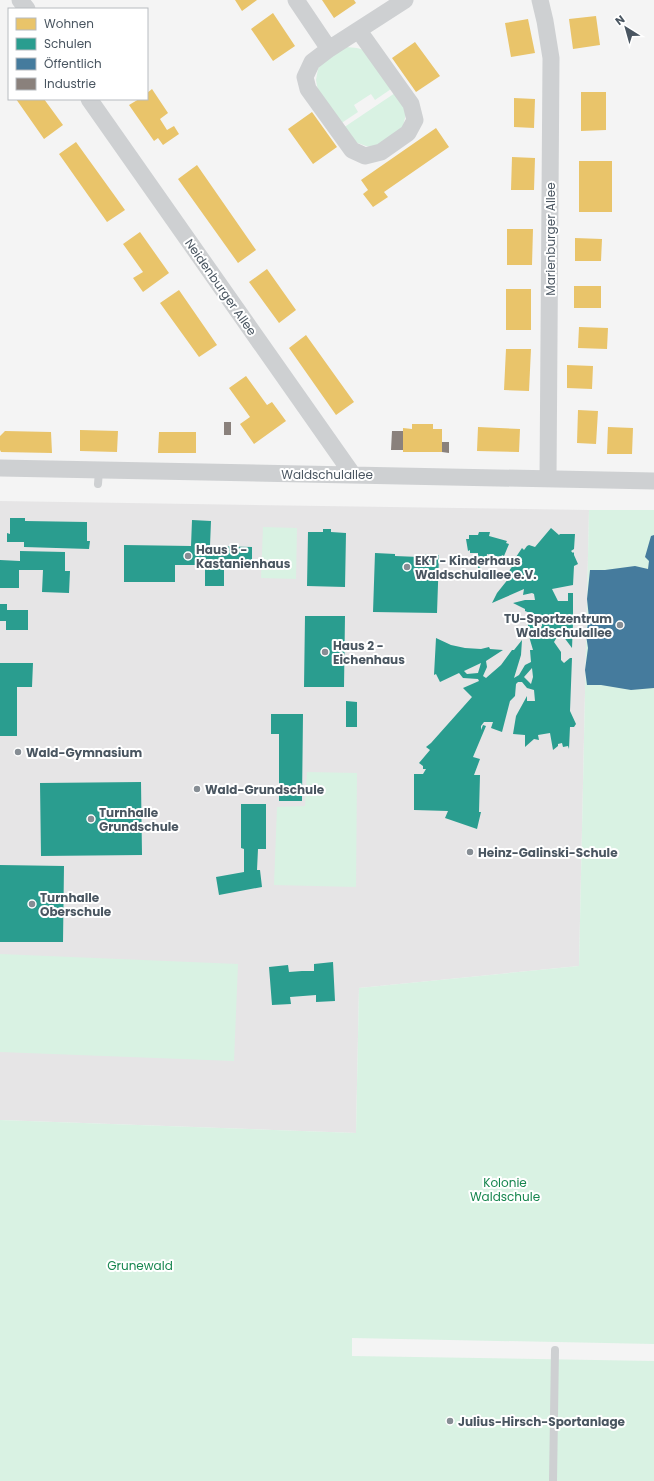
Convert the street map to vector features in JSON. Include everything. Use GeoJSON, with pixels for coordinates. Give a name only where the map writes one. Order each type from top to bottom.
{"type":"FeatureCollection","features":[{"type":"Feature","properties":{"kind":"street"},"geometry":{"type":"LineString","coordinates":[[20,0],[26,8]]}},
{"type":"Feature","properties":{"kind":"street"},"geometry":{"type":"LineString","coordinates":[[296,0],[329,49]]}},
{"type":"Feature","properties":{"kind":"street"},"geometry":{"type":"LineString","coordinates":[[359,31],[411,104],[415,120],[408,133],[381,152],[365,156],[352,150],[308,89],[305,77],[312,62],[329,49],[405,0]]}},
{"type":"Feature","properties":{"kind":"street","name":"Marienburger Allee"},"geometry":{"type":"LineString","coordinates":[[540,0],[551,58],[548,479]]}},
{"type":"Feature","properties":{"kind":"street","name":"Neidenburger Allee"},"geometry":{"type":"LineString","coordinates":[[90,100],[353,475]]}},
{"type":"Feature","properties":{"kind":"street","name":"Waldschulallee"},"geometry":{"type":"LineString","coordinates":[[0,468],[98,478],[353,475],[654,481]]}},
{"type":"Feature","properties":{"kind":"lane"},"geometry":{"type":"LineString","coordinates":[[552,1481],[556,1350]]}},
{"type":"Feature","properties":{"kind":"shaded area","name":"Wald-Grundschule"},"geometry":{"type":"Polygon","coordinates":[[[0,501],[589,510],[579,966],[359,988],[356,1133],[0,1120],[0,501]]]}},
{"type":"Feature","properties":{"kind":"green space"},"geometry":{"type":"Polygon","coordinates":[[[346,47],[364,50],[394,87],[375,100],[371,94],[354,105],[358,112],[340,124],[318,91],[316,80],[321,63],[346,47]]]}},
{"type":"Feature","properties":{"kind":"green space"},"geometry":{"type":"Polygon","coordinates":[[[398,91],[406,114],[403,126],[395,138],[371,147],[355,142],[343,128],[398,91]]]}},
{"type":"Feature","properties":{"kind":"green space"},"geometry":{"type":"Polygon","coordinates":[[[589,510],[654,510],[654,1344],[352,1338],[352,1356],[654,1361],[654,1481],[0,1481],[0,1120],[356,1133],[359,988],[579,966],[589,510]]]}},
{"type":"Feature","properties":{"kind":"green space"},"geometry":{"type":"Polygon","coordinates":[[[263,527],[297,528],[296,579],[261,578],[263,527]]]}},
{"type":"Feature","properties":{"kind":"green space"},"geometry":{"type":"Polygon","coordinates":[[[307,772],[357,773],[356,887],[274,885],[277,807],[305,806],[307,772]]]}},
{"type":"Feature","properties":{"kind":"green space"},"geometry":{"type":"Polygon","coordinates":[[[0,954],[238,964],[234,1061],[0,1052],[0,954]]]}},
{"type":"Feature","properties":{"kind":"building: Wohnen"},"geometry":{"type":"Polygon","coordinates":[[[235,0],[257,0],[242,11],[235,0]]]}},
{"type":"Feature","properties":{"kind":"building: Wohnen"},"geometry":{"type":"Polygon","coordinates":[[[322,0],[354,0],[356,3],[334,18],[322,0]]]}},
{"type":"Feature","properties":{"kind":"building: Wohnen"},"geometry":{"type":"Polygon","coordinates":[[[273,13],[295,46],[273,61],[251,29],[273,13]]]}},
{"type":"Feature","properties":{"kind":"building: Wohnen"},"geometry":{"type":"Polygon","coordinates":[[[596,16],[600,45],[573,49],[569,19],[596,16]]]}},
{"type":"Feature","properties":{"kind":"building: Wohnen"},"geometry":{"type":"Polygon","coordinates":[[[528,19],[535,53],[511,57],[505,23],[528,19]]]}},
{"type":"Feature","properties":{"kind":"building: Wohnen"},"geometry":{"type":"Polygon","coordinates":[[[415,42],[440,76],[416,92],[392,58],[415,42]]]}},
{"type":"Feature","properties":{"kind":"building: Wohnen"},"geometry":{"type":"Polygon","coordinates":[[[152,89],[168,113],[160,119],[167,130],[174,126],[179,134],[163,145],[158,138],[154,141],[129,105],[137,100],[148,100],[148,92],[152,89]]]}},
{"type":"Feature","properties":{"kind":"building: Wohnen"},"geometry":{"type":"Polygon","coordinates":[[[581,92],[606,92],[606,130],[581,131],[581,92]]]}},
{"type":"Feature","properties":{"kind":"building: Wohnen"},"geometry":{"type":"Polygon","coordinates":[[[514,98],[535,99],[534,128],[514,127],[514,98]]]}},
{"type":"Feature","properties":{"kind":"building: Wohnen"},"geometry":{"type":"Polygon","coordinates":[[[17,100],[45,100],[63,125],[44,139],[17,100]]]}},
{"type":"Feature","properties":{"kind":"building: Wohnen"},"geometry":{"type":"Polygon","coordinates":[[[312,112],[337,147],[313,164],[288,129],[312,112]]]}},
{"type":"Feature","properties":{"kind":"building: Wohnen"},"geometry":{"type":"Polygon","coordinates":[[[436,128],[449,147],[384,192],[388,197],[373,207],[363,194],[368,190],[361,180],[436,128]]]}},
{"type":"Feature","properties":{"kind":"building: Wohnen"},"geometry":{"type":"Polygon","coordinates":[[[76,142],[125,210],[107,222],[59,154],[76,142]]]}},
{"type":"Feature","properties":{"kind":"building: Wohnen"},"geometry":{"type":"Polygon","coordinates":[[[512,157],[535,158],[534,190],[511,190],[512,157]]]}},
{"type":"Feature","properties":{"kind":"building: Wohnen"},"geometry":{"type":"Polygon","coordinates":[[[579,161],[612,161],[612,212],[579,212],[579,161]]]}},
{"type":"Feature","properties":{"kind":"building: Wohnen"},"geometry":{"type":"Polygon","coordinates":[[[197,165],[256,250],[238,263],[178,179],[197,165]]]}},
{"type":"Feature","properties":{"kind":"building: Wohnen"},"geometry":{"type":"Polygon","coordinates":[[[507,229],[533,229],[532,265],[507,265],[507,229]]]}},
{"type":"Feature","properties":{"kind":"building: Wohnen"},"geometry":{"type":"Polygon","coordinates":[[[140,232],[169,273],[143,292],[133,278],[143,272],[123,244],[140,232]]]}},
{"type":"Feature","properties":{"kind":"building: Wohnen"},"geometry":{"type":"Polygon","coordinates":[[[575,238],[602,239],[601,261],[575,261],[575,238]]]}},
{"type":"Feature","properties":{"kind":"building: Wohnen"},"geometry":{"type":"Polygon","coordinates":[[[267,269],[296,310],[279,323],[249,282],[267,269]]]}},
{"type":"Feature","properties":{"kind":"building: Wohnen"},"geometry":{"type":"Polygon","coordinates":[[[574,286],[601,286],[601,308],[574,308],[574,286]]]}},
{"type":"Feature","properties":{"kind":"building: Wohnen"},"geometry":{"type":"Polygon","coordinates":[[[506,289],[531,289],[531,330],[506,330],[506,289]]]}},
{"type":"Feature","properties":{"kind":"building: Wohnen"},"geometry":{"type":"Polygon","coordinates":[[[179,290],[217,345],[199,357],[160,303],[179,290]]]}},
{"type":"Feature","properties":{"kind":"building: Wohnen"},"geometry":{"type":"Polygon","coordinates":[[[579,327],[608,328],[607,349],[578,348],[579,327]]]}},
{"type":"Feature","properties":{"kind":"building: Wohnen"},"geometry":{"type":"Polygon","coordinates":[[[306,335],[354,402],[336,415],[289,348],[306,335]]]}},
{"type":"Feature","properties":{"kind":"building: Wohnen"},"geometry":{"type":"Polygon","coordinates":[[[506,349],[531,349],[529,391],[504,390],[506,349]]]}},
{"type":"Feature","properties":{"kind":"building: Wohnen"},"geometry":{"type":"Polygon","coordinates":[[[567,365],[593,366],[592,389],[567,388],[567,365]]]}},
{"type":"Feature","properties":{"kind":"building: Wohnen"},"geometry":{"type":"Polygon","coordinates":[[[246,376],[267,405],[272,402],[286,421],[254,444],[240,424],[250,417],[229,388],[246,376]]]}},
{"type":"Feature","properties":{"kind":"building: Wohnen"},"geometry":{"type":"Polygon","coordinates":[[[578,410],[598,411],[596,444],[577,443],[578,410]]]}},
{"type":"Feature","properties":{"kind":"building: Wohnen"},"geometry":{"type":"Polygon","coordinates":[[[412,424],[433,424],[433,429],[442,429],[442,452],[403,452],[403,428],[412,429],[412,424]]]}},
{"type":"Feature","properties":{"kind":"building: Wohnen"},"geometry":{"type":"Polygon","coordinates":[[[478,427],[520,429],[519,452],[477,451],[478,427]]]}},
{"type":"Feature","properties":{"kind":"building: Wohnen"},"geometry":{"type":"Polygon","coordinates":[[[608,427],[633,428],[632,454],[607,454],[608,427]]]}},
{"type":"Feature","properties":{"kind":"building: Wohnen"},"geometry":{"type":"Polygon","coordinates":[[[80,430],[118,431],[117,452],[80,451],[80,430]]]}},
{"type":"Feature","properties":{"kind":"building: Wohnen"},"geometry":{"type":"Polygon","coordinates":[[[5,431],[51,432],[52,453],[1,452],[0,436],[5,431]]]}},
{"type":"Feature","properties":{"kind":"building: Wohnen"},"geometry":{"type":"Polygon","coordinates":[[[159,432],[196,432],[196,453],[158,453],[159,432]]]}},
{"type":"Feature","properties":{"kind":"building: Schulen"},"geometry":{"type":"Polygon","coordinates":[[[10,518],[25,518],[25,521],[87,522],[87,541],[90,541],[89,549],[24,547],[24,542],[7,542],[7,533],[10,534],[10,518]]]}},
{"type":"Feature","properties":{"kind":"building: Schulen","name":"Haus 5 - Kastanienhaus"},"geometry":{"type":"Polygon","coordinates":[[[192,520],[211,521],[210,546],[252,547],[252,566],[224,565],[224,586],[205,586],[205,565],[175,565],[175,582],[124,582],[124,545],[191,546],[192,520]]]}},
{"type":"Feature","properties":{"kind":"building: Schulen"},"geometry":{"type":"Polygon","coordinates":[[[551,528],[559,535],[575,534],[574,549],[571,551],[573,553],[574,552],[578,564],[574,566],[573,585],[552,589],[558,601],[568,601],[568,593],[573,593],[573,617],[567,615],[565,621],[573,623],[572,648],[560,632],[554,642],[561,652],[561,660],[564,663],[572,658],[570,711],[576,724],[574,727],[570,727],[569,749],[568,746],[563,747],[562,743],[558,744],[558,746],[553,750],[550,733],[538,735],[539,740],[534,739],[525,747],[525,735],[513,734],[516,716],[527,696],[527,701],[535,701],[534,690],[527,688],[522,682],[518,682],[516,684],[515,696],[510,701],[502,732],[491,728],[493,722],[484,722],[481,726],[481,730],[483,725],[486,726],[473,757],[480,759],[474,775],[480,775],[479,812],[481,812],[477,829],[445,818],[448,811],[414,810],[414,774],[423,774],[426,769],[423,769],[423,766],[419,763],[430,750],[426,747],[472,697],[463,688],[479,681],[478,679],[463,678],[459,673],[440,682],[436,674],[434,675],[436,638],[451,645],[465,648],[481,649],[489,647],[490,649],[503,650],[486,661],[487,667],[483,676],[486,678],[501,665],[512,650],[514,650],[522,640],[521,655],[514,678],[519,675],[525,665],[531,662],[530,650],[533,650],[528,633],[527,619],[538,630],[542,626],[542,618],[525,611],[525,609],[513,603],[525,600],[535,600],[534,594],[523,595],[524,589],[492,603],[497,593],[509,578],[506,575],[514,564],[512,563],[522,548],[524,550],[529,545],[535,547],[551,528]],[[481,663],[464,671],[467,674],[478,673],[481,663]],[[532,668],[524,677],[531,684],[533,677],[532,668]]]}},
{"type":"Feature","properties":{"kind":"building: Schulen"},"geometry":{"type":"Polygon","coordinates":[[[323,529],[331,529],[331,532],[346,533],[345,587],[307,586],[308,532],[323,532],[323,529]]]}},
{"type":"Feature","properties":{"kind":"building: Schulen"},"geometry":{"type":"Polygon","coordinates":[[[479,532],[490,532],[489,536],[507,541],[506,543],[509,544],[504,556],[502,555],[501,557],[487,554],[486,563],[478,569],[478,553],[470,553],[470,550],[468,551],[466,539],[469,539],[469,535],[478,535],[479,532]]]}},
{"type":"Feature","properties":{"kind":"building: Schulen"},"geometry":{"type":"Polygon","coordinates":[[[20,551],[65,552],[65,571],[70,571],[69,593],[42,592],[43,570],[19,570],[19,588],[0,588],[0,560],[20,561],[20,551]]]}},
{"type":"Feature","properties":{"kind":"building: Schulen"},"geometry":{"type":"Polygon","coordinates":[[[375,553],[419,557],[419,554],[439,555],[437,613],[373,612],[375,553]]]}},
{"type":"Feature","properties":{"kind":"building: Schulen"},"geometry":{"type":"Polygon","coordinates":[[[0,604],[7,604],[7,610],[28,610],[28,630],[6,630],[6,621],[0,621],[0,604]]]}},
{"type":"Feature","properties":{"kind":"building: Schulen","name":"Haus 2 - Eichenhaus"},"geometry":{"type":"Polygon","coordinates":[[[305,616],[345,616],[344,687],[304,687],[305,616]]]}},
{"type":"Feature","properties":{"kind":"building: Schulen"},"geometry":{"type":"Polygon","coordinates":[[[0,663],[33,663],[32,687],[17,687],[17,736],[0,736],[0,663]]]}},
{"type":"Feature","properties":{"kind":"building: Schulen"},"geometry":{"type":"Polygon","coordinates":[[[346,701],[357,702],[357,727],[346,727],[346,701]]]}},
{"type":"Feature","properties":{"kind":"building: Schulen"},"geometry":{"type":"Polygon","coordinates":[[[271,714],[303,714],[302,801],[279,801],[279,734],[271,734],[271,714]]]}},
{"type":"Feature","properties":{"kind":"building: Schulen","name":"Turnhalle Grundschule"},"geometry":{"type":"Polygon","coordinates":[[[141,782],[142,855],[41,856],[40,783],[141,782]]]}},
{"type":"Feature","properties":{"kind":"building: Schulen"},"geometry":{"type":"Polygon","coordinates":[[[241,804],[266,804],[266,849],[258,849],[257,870],[260,870],[262,887],[219,895],[216,877],[244,872],[244,849],[241,848],[241,804]]]}},
{"type":"Feature","properties":{"kind":"building: Schulen","name":"Turnhalle Oberschule"},"geometry":{"type":"Polygon","coordinates":[[[0,865],[64,866],[63,942],[0,942],[0,865]]]}},
{"type":"Feature","properties":{"kind":"building: Schulen"},"geometry":{"type":"Polygon","coordinates":[[[333,962],[335,1001],[316,1002],[316,995],[290,997],[291,1004],[272,1005],[269,967],[288,965],[289,972],[314,971],[314,964],[333,962]]]}},
{"type":"Feature","properties":{"kind":"building: Öffentlich"},"geometry":{"type":"Polygon","coordinates":[[[654,535],[654,688],[631,690],[601,685],[587,685],[585,670],[588,648],[586,635],[589,618],[587,599],[590,570],[605,570],[635,566],[648,569],[649,561],[645,557],[651,536],[654,535]]]}},
{"type":"Feature","properties":{"kind":"building: Industrie"},"geometry":{"type":"Polygon","coordinates":[[[224,422],[231,422],[231,435],[224,435],[224,422]]]}},
{"type":"Feature","properties":{"kind":"building: Industrie"},"geometry":{"type":"Polygon","coordinates":[[[392,431],[403,431],[403,450],[391,450],[392,431]]]}},
{"type":"Feature","properties":{"kind":"building: Industrie"},"geometry":{"type":"Polygon","coordinates":[[[442,442],[449,442],[449,453],[442,452],[442,442]]]}},
{"type":"Feature","properties":{"kind":"place","name":"Haus 5 - Kastanienhaus"},"geometry":{"type":"Point","coordinates":[188,556]}},
{"type":"Feature","properties":{"kind":"place","name":"EKT - Kinderhaus Waldschulallee e.V."},"geometry":{"type":"Point","coordinates":[407,567]}},
{"type":"Feature","properties":{"kind":"place","name":"TU-Sportzentrum Waldschulallee"},"geometry":{"type":"Point","coordinates":[620,625]}},
{"type":"Feature","properties":{"kind":"place","name":"Haus 2 - Eichenhaus"},"geometry":{"type":"Point","coordinates":[325,652]}},
{"type":"Feature","properties":{"kind":"place","name":"Wald-Gymnasium"},"geometry":{"type":"Point","coordinates":[18,752]}},
{"type":"Feature","properties":{"kind":"place","name":"Wald-Grundschule"},"geometry":{"type":"Point","coordinates":[197,789]}},
{"type":"Feature","properties":{"kind":"place","name":"Turnhalle Grundschule"},"geometry":{"type":"Point","coordinates":[91,819]}},
{"type":"Feature","properties":{"kind":"place","name":"Heinz-Galinski-Schule"},"geometry":{"type":"Point","coordinates":[470,852]}},
{"type":"Feature","properties":{"kind":"place","name":"Turnhalle Oberschule"},"geometry":{"type":"Point","coordinates":[32,904]}},
{"type":"Feature","properties":{"kind":"place","name":"Julius-Hirsch-Sportanlage"},"geometry":{"type":"Point","coordinates":[450,1421]}},
{"type":"Feature","properties":{"kind":"park label","name":"Kolonie Waldschule"},"geometry":{"type":"Point","coordinates":[505,1189]}},
{"type":"Feature","properties":{"kind":"park label","name":"Grunewald"},"geometry":{"type":"Point","coordinates":[140,1265]}}]}
